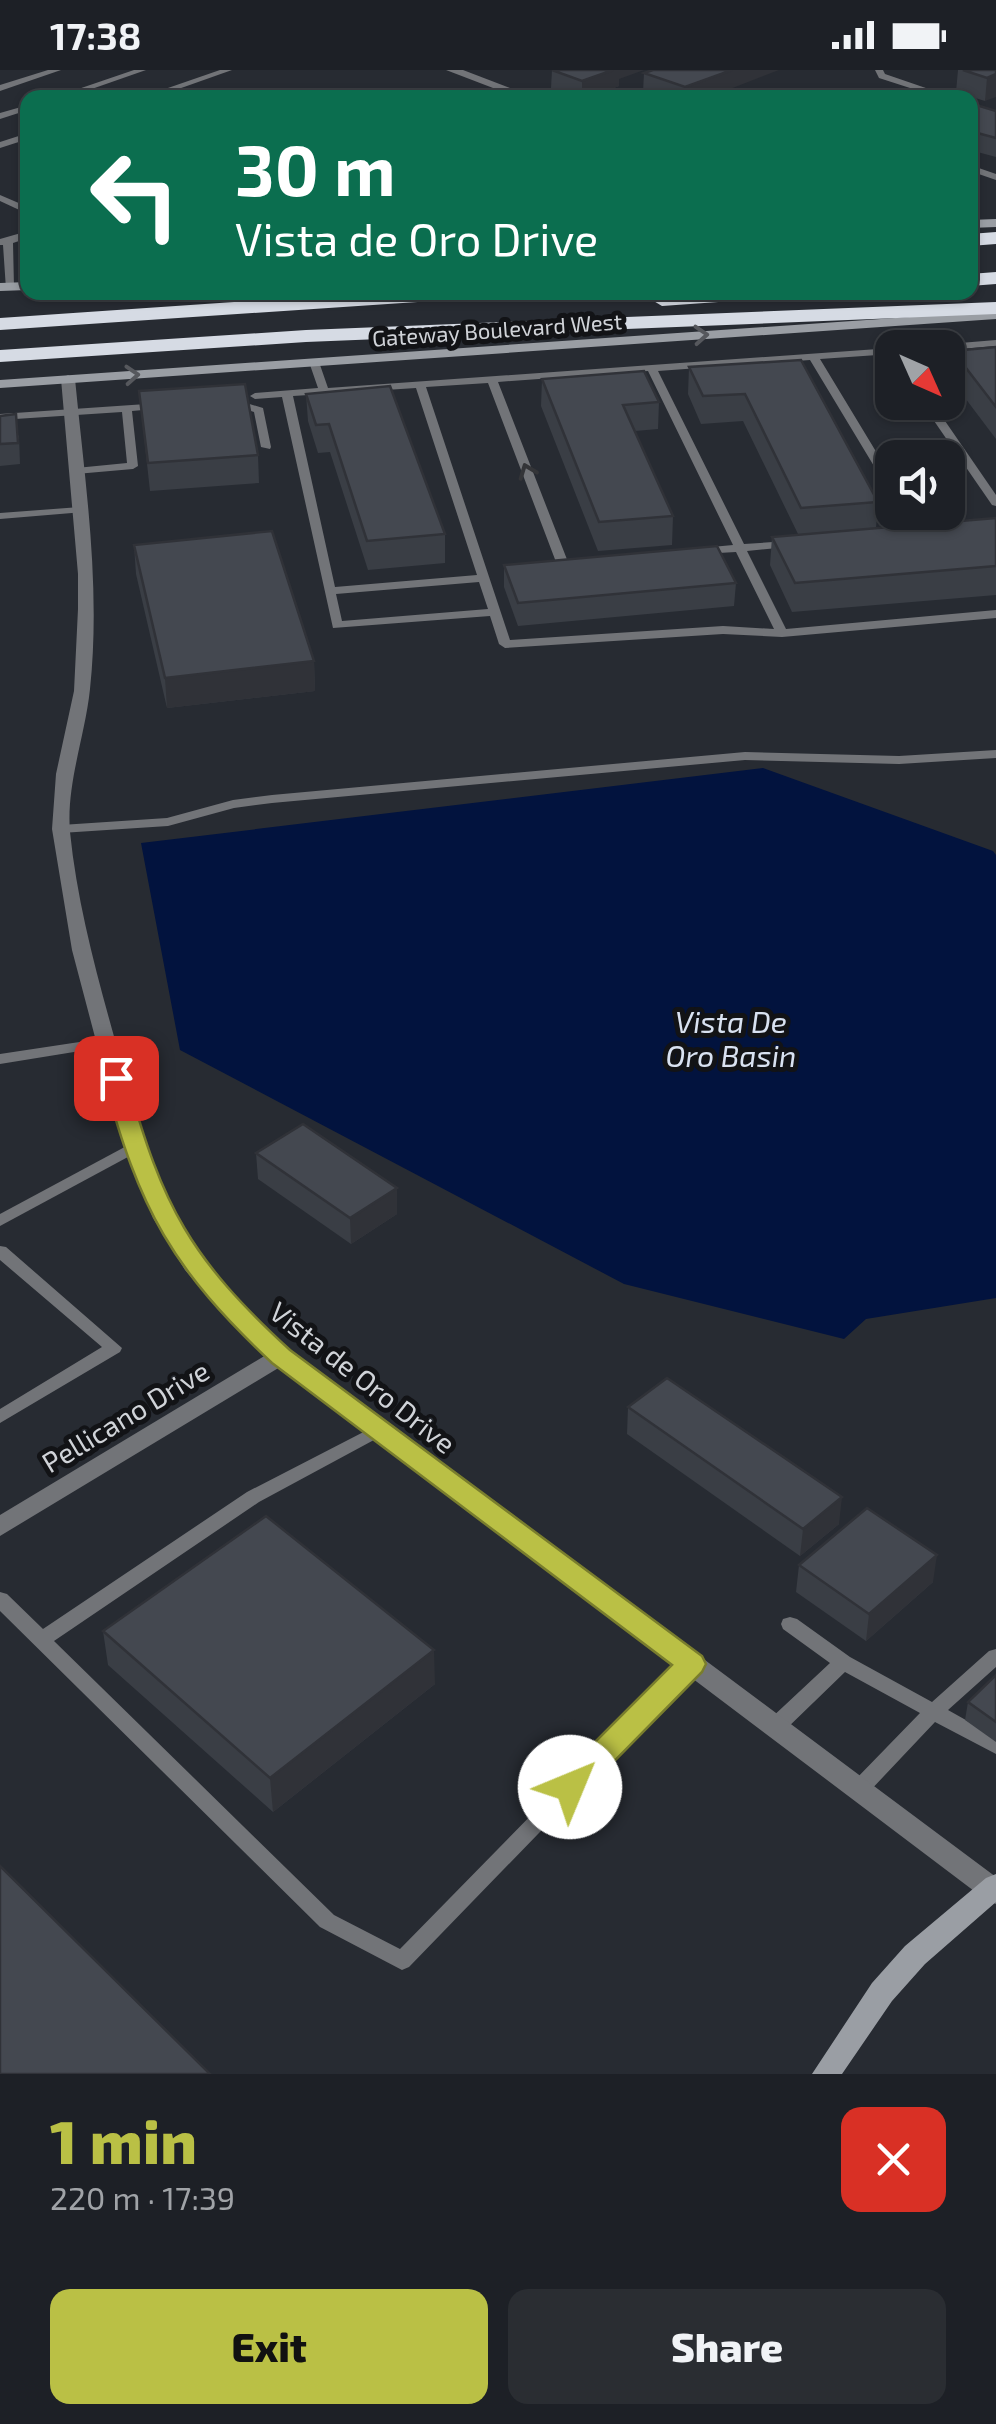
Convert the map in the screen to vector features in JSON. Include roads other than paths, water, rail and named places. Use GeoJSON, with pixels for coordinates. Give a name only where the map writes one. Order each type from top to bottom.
{"type":"FeatureCollection","features":[{"type":"Feature","properties":{"kind":"highway"},"geometry":{"type":"LineString","coordinates":[[75,319],[232,300]]}},
{"type":"Feature","properties":{"kind":"highway"},"geometry":{"type":"LineString","coordinates":[[0,324],[358,300]]}},
{"type":"Feature","properties":{"kind":"highway"},"geometry":{"type":"LineString","coordinates":[[0,344],[657,300]]}},
{"type":"Feature","properties":{"kind":"highway"},"geometry":{"type":"LineString","coordinates":[[0,356],[306,336],[996,312]]}},
{"type":"Feature","properties":{"kind":"main road","name":"Gateway Boulevard West"},"geometry":{"type":"LineString","coordinates":[[0,384],[996,312]]}},
{"type":"Feature","properties":{"kind":"main road"},"geometry":{"type":"LineString","coordinates":[[826,2074],[882,1992],[915,1954],[994,1889]]}},
{"type":"Feature","properties":{"kind":"street"},"geometry":{"type":"LineString","coordinates":[[452,70],[508,90]]}},
{"type":"Feature","properties":{"kind":"street","name":"Vista de Oro Drive"},"geometry":{"type":"LineString","coordinates":[[68,379],[86,574],[82,691],[65,774],[61,829],[68,887],[106,1043],[134,1147],[164,1218],[193,1265],[233,1312],[281,1356],[994,1889]]}},
{"type":"Feature","properties":{"kind":"street","name":"Pellicano Drive"},"geometry":{"type":"LineString","coordinates":[[0,1527],[281,1356]]}},
{"type":"Feature","properties":{"kind":"lane"},"geometry":{"type":"LineString","coordinates":[[0,88],[57,70]]}},
{"type":"Feature","properties":{"kind":"lane"},"geometry":{"type":"LineString","coordinates":[[81,90],[142,70]]}},
{"type":"Feature","properties":{"kind":"lane"},"geometry":{"type":"LineString","coordinates":[[196,70],[210,75]]}},
{"type":"Feature","properties":{"kind":"lane"},"geometry":{"type":"LineString","coordinates":[[166,90],[228,70]]}},
{"type":"Feature","properties":{"kind":"lane"},"geometry":{"type":"LineString","coordinates":[[879,70],[882,76],[927,90]]}},
{"type":"Feature","properties":{"kind":"lane"},"geometry":{"type":"LineString","coordinates":[[4,242],[4,287]]}},
{"type":"Feature","properties":{"kind":"lane"},"geometry":{"type":"LineString","coordinates":[[651,338],[657,367],[782,634]]}},
{"type":"Feature","properties":{"kind":"lane"},"geometry":{"type":"LineString","coordinates":[[965,346],[996,343]]}},
{"type":"Feature","properties":{"kind":"lane"},"geometry":{"type":"LineString","coordinates":[[255,396],[875,353]]}},
{"type":"Feature","properties":{"kind":"lane"},"geometry":{"type":"LineString","coordinates":[[813,356],[875,458]]}},
{"type":"Feature","properties":{"kind":"lane"},"geometry":{"type":"LineString","coordinates":[[314,362],[324,391]]}},
{"type":"Feature","properties":{"kind":"lane"},"geometry":{"type":"LineString","coordinates":[[492,379],[562,562]]}},
{"type":"Feature","properties":{"kind":"lane"},"geometry":{"type":"LineString","coordinates":[[420,384],[505,644],[723,630],[782,634],[996,614]]}},
{"type":"Feature","properties":{"kind":"lane"},"geometry":{"type":"LineString","coordinates":[[287,394],[337,625],[496,612]]}},
{"type":"Feature","properties":{"kind":"lane"},"geometry":{"type":"LineString","coordinates":[[226,400],[258,410],[266,447]]}},
{"type":"Feature","properties":{"kind":"lane"},"geometry":{"type":"LineString","coordinates":[[0,417],[167,406]]}},
{"type":"Feature","properties":{"kind":"lane"},"geometry":{"type":"LineString","coordinates":[[76,470],[134,466],[127,410]]}},
{"type":"Feature","properties":{"kind":"lane"},"geometry":{"type":"LineString","coordinates":[[938,420],[996,503]]}},
{"type":"Feature","properties":{"kind":"lane"},"geometry":{"type":"LineString","coordinates":[[0,516],[80,510]]}},
{"type":"Feature","properties":{"kind":"lane"},"geometry":{"type":"LineString","coordinates":[[902,534],[940,532]]}},
{"type":"Feature","properties":{"kind":"lane"},"geometry":{"type":"LineString","coordinates":[[688,552],[802,543]]}},
{"type":"Feature","properties":{"kind":"lane"},"geometry":{"type":"LineString","coordinates":[[542,564],[580,561]]}},
{"type":"Feature","properties":{"kind":"lane"},"geometry":{"type":"LineString","coordinates":[[330,591],[484,573],[503,567]]}},
{"type":"Feature","properties":{"kind":"lane"},"geometry":{"type":"LineString","coordinates":[[61,829],[168,822],[233,804],[272,799],[745,756],[785,754],[898,760],[996,754]]}},
{"type":"Feature","properties":{"kind":"lane"},"geometry":{"type":"LineString","coordinates":[[0,1059],[106,1043]]}},
{"type":"Feature","properties":{"kind":"lane"},"geometry":{"type":"LineString","coordinates":[[0,1222],[134,1147]]}},
{"type":"Feature","properties":{"kind":"lane"},"geometry":{"type":"LineString","coordinates":[[0,1251],[114,1348],[0,1417]]}},
{"type":"Feature","properties":{"kind":"lane"},"geometry":{"type":"LineString","coordinates":[[42,1640],[253,1497],[379,1430]]}},
{"type":"Feature","properties":{"kind":"lane"},"geometry":{"type":"LineString","coordinates":[[0,1599],[327,1921],[402,1961],[692,1664]]}},
{"type":"Feature","properties":{"kind":"lane"},"geometry":{"type":"LineString","coordinates":[[790,1624],[843,1662],[996,1746]]}},
{"type":"Feature","properties":{"kind":"lane"},"geometry":{"type":"LineString","coordinates":[[860,1788],[933,1712],[988,1677],[996,1656]]}},
{"type":"Feature","properties":{"kind":"lane"},"geometry":{"type":"LineString","coordinates":[[776,1726],[843,1662]]}},
{"type":"Feature","properties":{"kind":"water","name":"Vista De Oro Basin"},"geometry":{"type":"Polygon","coordinates":[[[763,768],[996,855],[996,1298],[866,1319],[844,1339],[624,1284],[180,1050],[141,843],[763,768]]]}}]}
